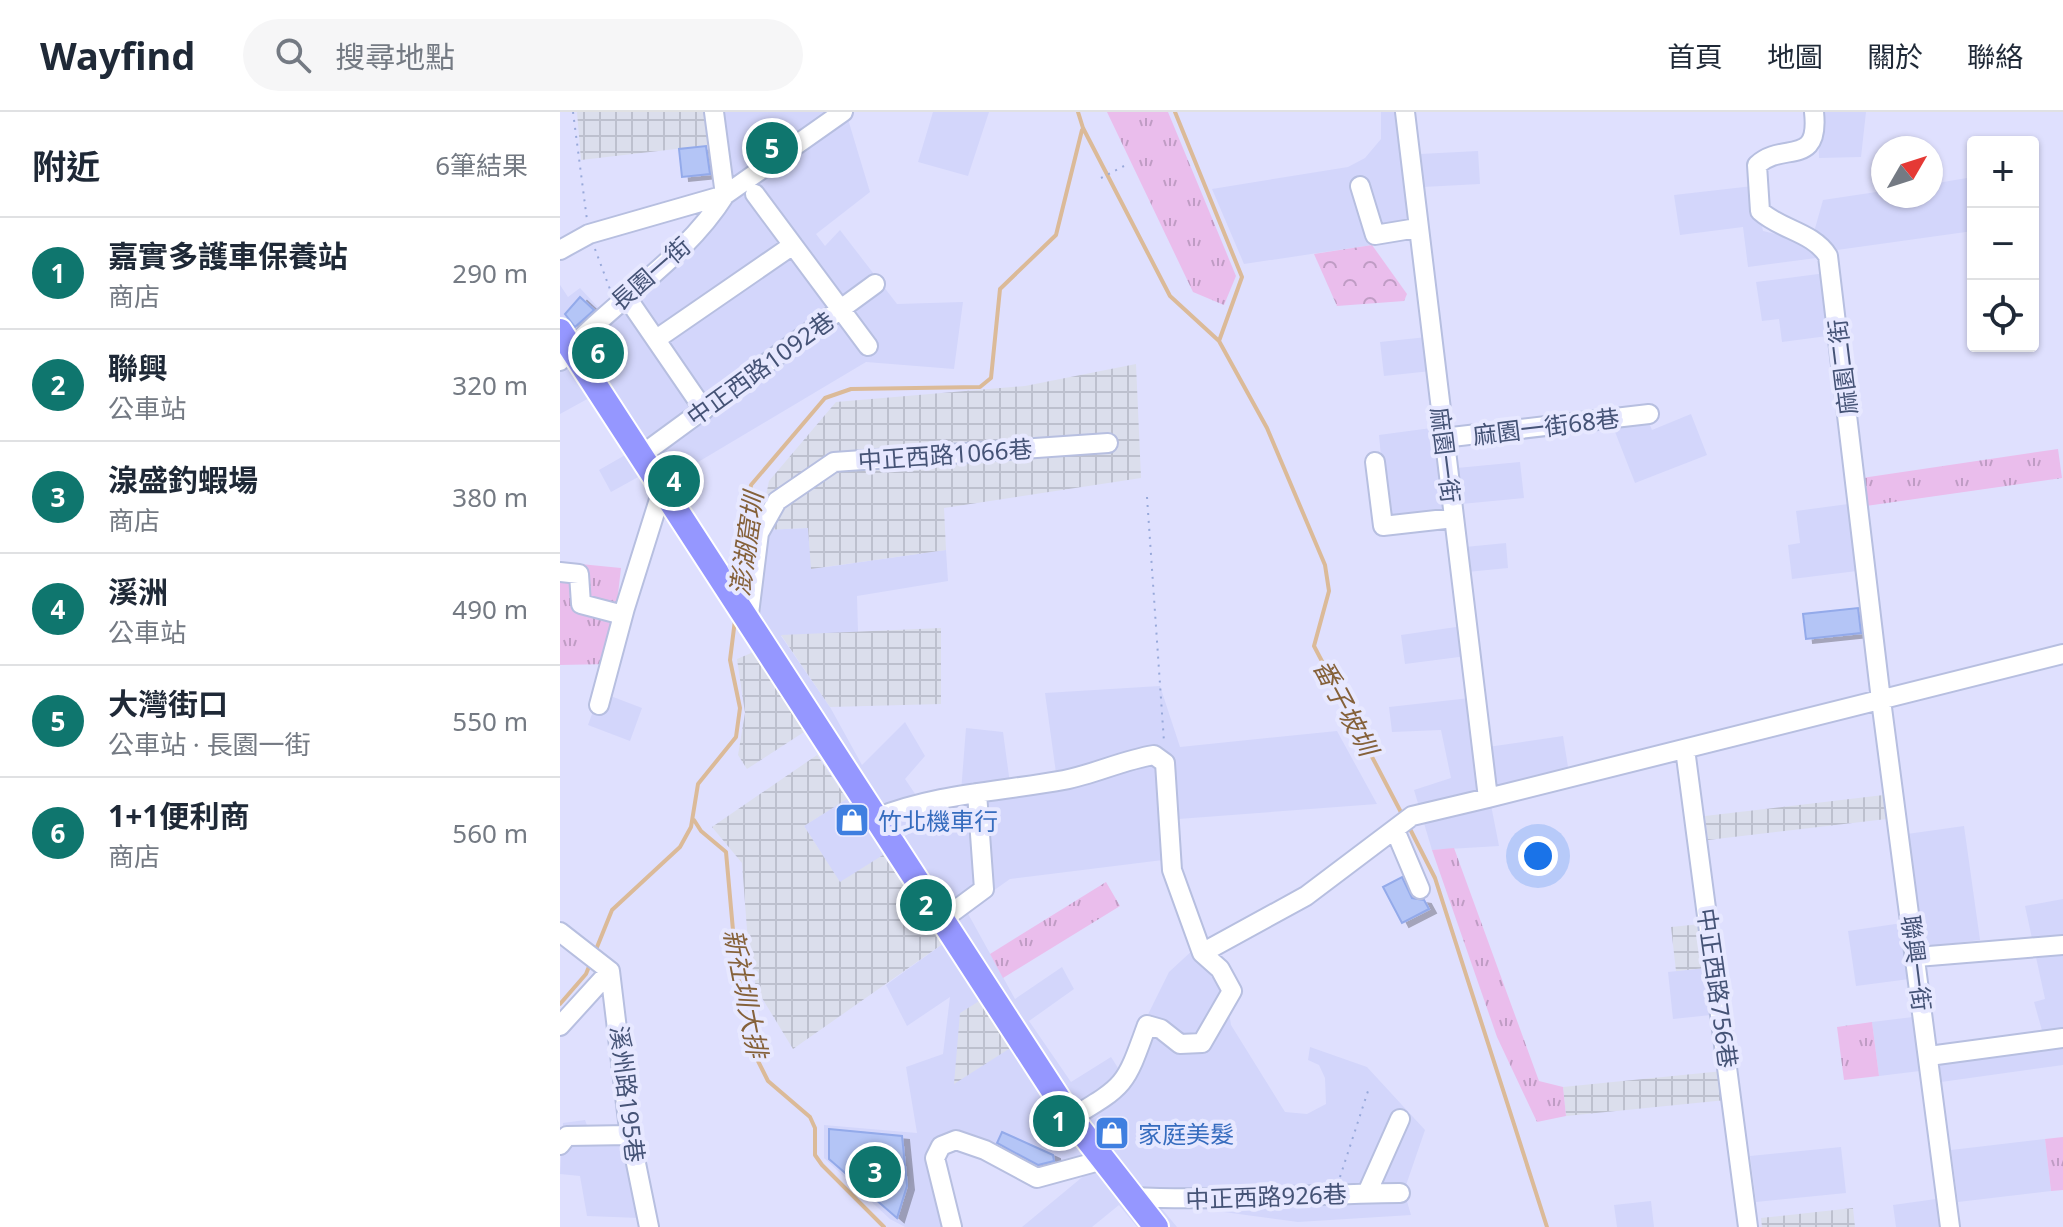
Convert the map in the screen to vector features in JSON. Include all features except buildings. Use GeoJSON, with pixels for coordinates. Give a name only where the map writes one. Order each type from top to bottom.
{"type":"FeatureCollection","features":[{"type":"Feature","properties":{"kind":"main road"},"geometry":{"type":"LineString","coordinates":[[564,347],[640,456],[1071,1118],[1156,1227]]}},
{"type":"Feature","properties":{"kind":"street"},"geometry":{"type":"LineString","coordinates":[[714,112],[725,195]]}},
{"type":"Feature","properties":{"kind":"street","name":"長園一街"},"geometry":{"type":"LineString","coordinates":[[560,250],[589,234],[725,195],[843,112]]}},
{"type":"Feature","properties":{"kind":"street","name":"麻園一街"},"geometry":{"type":"LineString","coordinates":[[1405,112],[1488,798]]}},
{"type":"Feature","properties":{"kind":"street","name":"麻園二街"},"geometry":{"type":"LineString","coordinates":[[1814,112],[1816,133],[1808,146],[1798,153],[1767,156],[1757,165],[1756,182],[1760,211],[1772,222],[1821,245],[1828,256],[1881,700]]}},
{"type":"Feature","properties":{"kind":"street"},"geometry":{"type":"LineString","coordinates":[[1360,186],[1375,235],[1417,228]]}},
{"type":"Feature","properties":{"kind":"street","name":"中正西路1092巷"},"geometry":{"type":"LineString","coordinates":[[755,194],[841,309]]}},
{"type":"Feature","properties":{"kind":"street","name":"長園一街"},"geometry":{"type":"LineString","coordinates":[[564,347],[624,305],[714,213],[725,195]]}},
{"type":"Feature","properties":{"kind":"street"},"geometry":{"type":"LineString","coordinates":[[658,338],[793,245]]}},
{"type":"Feature","properties":{"kind":"street","name":"中正西路1092巷"},"geometry":{"type":"LineString","coordinates":[[640,456],[875,284]]}},
{"type":"Feature","properties":{"kind":"street"},"geometry":{"type":"LineString","coordinates":[[624,305],[658,338],[704,410]]}},
{"type":"Feature","properties":{"kind":"street"},"geometry":{"type":"LineString","coordinates":[[841,309],[868,346]]}},
{"type":"Feature","properties":{"kind":"street","name":"麻園一街68巷"},"geometry":{"type":"LineString","coordinates":[[1443,438],[1649,414]]}},
{"type":"Feature","properties":{"kind":"street","name":"中正西路1066巷"},"geometry":{"type":"LineString","coordinates":[[748,622],[759,533],[777,501],[834,462],[1108,443]]}},
{"type":"Feature","properties":{"kind":"street"},"geometry":{"type":"LineString","coordinates":[[1375,462],[1383,526],[1454,518]]}},
{"type":"Feature","properties":{"kind":"street"},"geometry":{"type":"LineString","coordinates":[[599,705],[662,490]]}},
{"type":"Feature","properties":{"kind":"street"},"geometry":{"type":"LineString","coordinates":[[560,572],[579,574],[581,604],[623,615]]}},
{"type":"Feature","properties":{"kind":"street"},"geometry":{"type":"LineString","coordinates":[[1202,953],[1306,896],[1412,816],[2063,654]]}},
{"type":"Feature","properties":{"kind":"street","name":"聯興一街"},"geometry":{"type":"LineString","coordinates":[[1881,700],[1950,1227]]}},
{"type":"Feature","properties":{"kind":"street","name":"中正西路756巷"},"geometry":{"type":"LineString","coordinates":[[1685,749],[1748,1227]]}},
{"type":"Feature","properties":{"kind":"street"},"geometry":{"type":"LineString","coordinates":[[876,818],[918,802],[1067,779],[1154,755],[1165,763],[1172,870],[1202,953],[1220,969],[1232,991],[1202,1043],[1180,1044],[1161,1029],[1147,1025],[1128,1077],[1116,1091],[1071,1118]]}},
{"type":"Feature","properties":{"kind":"street"},"geometry":{"type":"LineString","coordinates":[[942,920],[984,889],[977,793]]}},
{"type":"Feature","properties":{"kind":"street"},"geometry":{"type":"LineString","coordinates":[[1395,830],[1420,889]]}},
{"type":"Feature","properties":{"kind":"street"},"geometry":{"type":"LineString","coordinates":[[560,932],[606,967],[560,1026]]}},
{"type":"Feature","properties":{"kind":"street"},"geometry":{"type":"LineString","coordinates":[[1917,957],[2063,945]]}},
{"type":"Feature","properties":{"kind":"street","name":"溪州路195巷"},"geometry":{"type":"LineString","coordinates":[[606,967],[630,1135],[649,1227]]}},
{"type":"Feature","properties":{"kind":"street"},"geometry":{"type":"LineString","coordinates":[[1929,1056],[2063,1038]]}},
{"type":"Feature","properties":{"kind":"street"},"geometry":{"type":"LineString","coordinates":[[1367,1193],[1400,1119]]}},
{"type":"Feature","properties":{"kind":"street"},"geometry":{"type":"LineString","coordinates":[[560,1145],[567,1136],[630,1135]]}},
{"type":"Feature","properties":{"kind":"street"},"geometry":{"type":"LineString","coordinates":[[952,1227],[935,1158],[941,1146],[956,1140],[985,1150],[1037,1178],[1103,1160]]}},
{"type":"Feature","properties":{"kind":"street","name":"中正西路926巷"},"geometry":{"type":"LineString","coordinates":[[1131,1197],[1210,1200],[1400,1193]]}},
{"type":"Feature","properties":{"kind":"path"},"geometry":{"type":"LineString","coordinates":[[573,112],[589,234],[624,305]]}},
{"type":"Feature","properties":{"kind":"path"},"geometry":{"type":"LineString","coordinates":[[1101,178],[1124,166]]}},
{"type":"Feature","properties":{"kind":"path"},"geometry":{"type":"LineString","coordinates":[[1147,497],[1165,763]]}},
{"type":"Feature","properties":{"kind":"path"},"geometry":{"type":"LineString","coordinates":[[1342,1194],[1340,1171],[1368,1091]]}},
{"type":"Feature","properties":{"kind":"shaded area"},"geometry":{"type":"Polygon","coordinates":[[[577,112],[706,112],[710,145],[581,160],[577,112]]]}},
{"type":"Feature","properties":{"kind":"shaded area"},"geometry":{"type":"Polygon","coordinates":[[[719,112],[853,112],[847,116],[870,192],[816,234],[825,246],[840,230],[897,304],[963,302],[954,369],[866,362],[673,477],[611,386],[560,414],[560,285],[568,297],[580,288],[607,317],[731,197],[719,112]]]}},
{"type":"Feature","properties":{"kind":"shaded area"},"geometry":{"type":"Polygon","coordinates":[[[933,112],[989,112],[968,176],[918,162],[933,112]]]}},
{"type":"Feature","properties":{"kind":"shaded area"},"geometry":{"type":"Polygon","coordinates":[[[1381,112],[1403,112],[1419,231],[1372,245],[1244,264],[1212,189],[1348,167],[1365,158],[1381,139],[1381,112]]]}},
{"type":"Feature","properties":{"kind":"shaded area"},"geometry":{"type":"Polygon","coordinates":[[[1818,112],[1866,112],[1861,157],[1819,158],[1818,112]]]}},
{"type":"Feature","properties":{"kind":"shaded area"},"geometry":{"type":"Polygon","coordinates":[[[1478,151],[1480,184],[1423,187],[1420,154],[1478,151]]]}},
{"type":"Feature","properties":{"kind":"shaded area"},"geometry":{"type":"Polygon","coordinates":[[[1967,178],[1967,232],[1837,250],[1814,232],[1823,200],[1871,193],[1871,208],[1943,208],[1943,182],[1967,178]]]}},
{"type":"Feature","properties":{"kind":"shaded area"},"geometry":{"type":"Polygon","coordinates":[[[1753,186],[1763,231],[1824,245],[1824,257],[1748,267],[1743,227],[1680,235],[1674,195],[1753,186]]]}},
{"type":"Feature","properties":{"kind":"shaded area"},"geometry":{"type":"Polygon","coordinates":[[[1826,273],[1835,335],[1782,342],[1779,319],[1762,321],[1756,282],[1826,273]]]}},
{"type":"Feature","properties":{"kind":"shaded area"},"geometry":{"type":"Polygon","coordinates":[[[1427,337],[1431,371],[1384,376],[1380,342],[1427,337]]]}},
{"type":"Feature","properties":{"kind":"shaded area"},"geometry":{"type":"Polygon","coordinates":[[[1136,364],[1141,478],[944,508],[946,550],[811,569],[808,528],[759,530],[769,481],[836,402],[1025,386],[1136,364]]]}},
{"type":"Feature","properties":{"kind":"shaded area"},"geometry":{"type":"Polygon","coordinates":[[[1641,404],[1652,430],[1691,414],[1707,455],[1635,483],[1610,419],[1641,404]]]}},
{"type":"Feature","properties":{"kind":"shaded area"},"geometry":{"type":"Polygon","coordinates":[[[1439,427],[1450,509],[1379,522],[1365,458],[1381,456],[1379,435],[1439,427]]]}},
{"type":"Feature","properties":{"kind":"shaded area"},"geometry":{"type":"Polygon","coordinates":[[[627,454],[640,476],[611,492],[599,470],[627,454]]]}},
{"type":"Feature","properties":{"kind":"shaded area"},"geometry":{"type":"Polygon","coordinates":[[[1520,462],[1524,498],[1461,504],[1457,468],[1520,462]]]}},
{"type":"Feature","properties":{"kind":"shaded area"},"geometry":{"type":"Polygon","coordinates":[[[1856,503],[1865,570],[1792,579],[1788,545],[1800,543],[1796,511],[1856,503]]]}},
{"type":"Feature","properties":{"kind":"shaded area"},"geometry":{"type":"Polygon","coordinates":[[[808,528],[812,569],[946,550],[948,581],[857,596],[858,632],[781,636],[830,707],[862,765],[905,722],[925,756],[905,779],[920,801],[961,792],[966,728],[1003,732],[1011,791],[1056,773],[1045,693],[1160,686],[1180,747],[1337,731],[1377,804],[1165,820],[1171,859],[1010,879],[966,910],[1015,999],[1062,967],[1074,989],[1029,1021],[1071,1082],[1111,1057],[1120,1071],[1169,972],[1195,948],[1224,980],[1231,1025],[1285,1112],[1307,1114],[1326,1104],[1325,1078],[1319,1065],[1308,1060],[1310,1047],[1367,1067],[1425,1130],[1404,1191],[1411,1215],[1298,1222],[1157,1203],[1177,1227],[1137,1227],[1119,1205],[1092,1227],[1022,1227],[1086,1174],[1035,1185],[958,1147],[944,1159],[954,1227],[905,1227],[890,1219],[824,1158],[824,1125],[917,1133],[906,1067],[943,1054],[950,997],[907,1026],[886,985],[944,943],[884,855],[840,883],[804,826],[847,798],[748,640],[759,530],[808,528]]]}},
{"type":"Feature","properties":{"kind":"shaded area"},"geometry":{"type":"Polygon","coordinates":[[[1506,543],[1508,568],[1467,572],[1465,547],[1506,543]]]}},
{"type":"Feature","properties":{"kind":"shaded area"},"geometry":{"type":"Polygon","coordinates":[[[1463,626],[1467,656],[1405,664],[1401,635],[1463,626]]]}},
{"type":"Feature","properties":{"kind":"shaded area"},"geometry":{"type":"Polygon","coordinates":[[[941,628],[941,704],[830,707],[781,635],[941,628]]]}},
{"type":"Feature","properties":{"kind":"shaded area"},"geometry":{"type":"Polygon","coordinates":[[[756,651],[804,732],[747,769],[738,755],[745,713],[737,659],[756,651]]]}},
{"type":"Feature","properties":{"kind":"shaded area"},"geometry":{"type":"Polygon","coordinates":[[[600,692],[642,708],[630,741],[588,725],[600,692]]]}},
{"type":"Feature","properties":{"kind":"shaded area"},"geometry":{"type":"Polygon","coordinates":[[[1470,698],[1474,749],[1563,736],[1569,773],[1491,805],[1499,846],[1432,850],[1414,790],[1451,778],[1441,730],[1392,732],[1389,707],[1470,698]]]}},
{"type":"Feature","properties":{"kind":"shaded area"},"geometry":{"type":"Polygon","coordinates":[[[817,755],[847,799],[804,826],[840,882],[883,855],[944,943],[793,1049],[756,988],[748,943],[742,863],[712,827],[817,755]]]}},
{"type":"Feature","properties":{"kind":"shaded area"},"geometry":{"type":"Polygon","coordinates":[[[1892,794],[1895,818],[1708,840],[1705,816],[1892,794]]]}},
{"type":"Feature","properties":{"kind":"shaded area"},"geometry":{"type":"Polygon","coordinates":[[[1964,826],[1980,940],[1922,947],[1907,834],[1964,826]]]}},
{"type":"Feature","properties":{"kind":"shaded area"},"geometry":{"type":"Polygon","coordinates":[[[2063,899],[2063,1065],[1941,1082],[1935,1047],[2043,1034],[2034,1002],[2045,999],[2025,906],[2063,899]]]}},
{"type":"Feature","properties":{"kind":"shaded area"},"geometry":{"type":"Polygon","coordinates":[[[1909,922],[1917,978],[1856,986],[1848,931],[1909,922]]]}},
{"type":"Feature","properties":{"kind":"shaded area"},"geometry":{"type":"Polygon","coordinates":[[[1701,924],[1706,968],[1676,971],[1671,927],[1701,924]]]}},
{"type":"Feature","properties":{"kind":"shaded area"},"geometry":{"type":"Polygon","coordinates":[[[1706,968],[1711,1015],[1673,1019],[1668,972],[1706,968]]]}},
{"type":"Feature","properties":{"kind":"shaded area"},"geometry":{"type":"Polygon","coordinates":[[[984,998],[1015,1045],[954,1084],[960,1013],[984,998]]]}},
{"type":"Feature","properties":{"kind":"shaded area"},"geometry":{"type":"Polygon","coordinates":[[[1921,1016],[1928,1070],[1879,1076],[1872,1022],[1921,1016]]]}},
{"type":"Feature","properties":{"kind":"shaded area"},"geometry":{"type":"Polygon","coordinates":[[[1723,1071],[1726,1100],[1566,1116],[1563,1087],[1723,1071]]]}},
{"type":"Feature","properties":{"kind":"shaded area"},"geometry":{"type":"Polygon","coordinates":[[[585,1120],[589,1131],[626,1132],[640,1218],[587,1216],[580,1176],[560,1174],[563,1123],[585,1120]]]}},
{"type":"Feature","properties":{"kind":"shaded area"},"geometry":{"type":"Polygon","coordinates":[[[2045,1139],[2051,1191],[1958,1202],[1951,1150],[2045,1139]]]}},
{"type":"Feature","properties":{"kind":"shaded area"},"geometry":{"type":"Polygon","coordinates":[[[1841,1147],[1846,1193],[1756,1202],[1750,1156],[1841,1147]]]}},
{"type":"Feature","properties":{"kind":"shaded area"},"geometry":{"type":"Polygon","coordinates":[[[1943,1198],[1947,1227],[1896,1227],[1893,1205],[1943,1198]]]}},
{"type":"Feature","properties":{"kind":"shaded area"},"geometry":{"type":"Polygon","coordinates":[[[1651,1201],[1654,1227],[1617,1227],[1614,1205],[1651,1201]]]}},
{"type":"Feature","properties":{"kind":"shaded area"},"geometry":{"type":"Polygon","coordinates":[[[1853,1208],[1855,1227],[1762,1227],[1761,1218],[1853,1208]]]}},
{"type":"Feature","properties":{"kind":"green space"},"geometry":{"type":"Polygon","coordinates":[[[1107,112],[1168,112],[1236,276],[1224,305],[1193,292],[1107,112]]]}},
{"type":"Feature","properties":{"kind":"green space"},"geometry":{"type":"Polygon","coordinates":[[[1372,245],[1407,294],[1404,301],[1337,306],[1314,254],[1372,245]]]}},
{"type":"Feature","properties":{"kind":"green space"},"geometry":{"type":"Polygon","coordinates":[[[2058,449],[2062,478],[1866,506],[1862,478],[2058,449]]]}},
{"type":"Feature","properties":{"kind":"green space"},"geometry":{"type":"Polygon","coordinates":[[[560,562],[621,568],[610,664],[560,665],[560,562]]]}},
{"type":"Feature","properties":{"kind":"green space"},"geometry":{"type":"Polygon","coordinates":[[[1454,848],[1539,1081],[1563,1087],[1566,1116],[1537,1122],[1497,1037],[1432,850],[1454,848]]]}},
{"type":"Feature","properties":{"kind":"green space"},"geometry":{"type":"Polygon","coordinates":[[[1106,882],[1120,906],[1003,978],[990,954],[1106,882]]]}},
{"type":"Feature","properties":{"kind":"green space"},"geometry":{"type":"Polygon","coordinates":[[[1872,1022],[1879,1076],[1844,1080],[1837,1027],[1872,1022]]]}},
{"type":"Feature","properties":{"kind":"green space"},"geometry":{"type":"Polygon","coordinates":[[[2063,1137],[2063,1190],[2051,1191],[2045,1139],[2063,1137]]]}},
{"type":"Feature","properties":{"kind":"waterway","name":"番子坡圳"},"geometry":{"type":"LineString","coordinates":[[1078,112],[1083,128],[1170,296],[1219,341],[1267,428],[1325,565],[1329,591],[1314,646],[1404,818]]}},
{"type":"Feature","properties":{"kind":"waterway"},"geometry":{"type":"LineString","coordinates":[[1175,112],[1242,277],[1219,341]]}},
{"type":"Feature","properties":{"kind":"waterway","name":"澎湖窟圳"},"geometry":{"type":"LineString","coordinates":[[739,587],[751,485],[825,398],[851,389],[980,387],[991,378],[1000,289],[1056,235],[1082,130]]}},
{"type":"Feature","properties":{"kind":"waterway","name":"澎湖窟圳"},"geometry":{"type":"LineString","coordinates":[[595,952],[612,910],[680,847],[691,827],[698,784],[736,737],[740,708],[730,660],[735,620]]}},
{"type":"Feature","properties":{"kind":"waterway","name":"新社圳大排"},"geometry":{"type":"LineString","coordinates":[[694,820],[701,831],[726,852],[737,975],[755,1021],[756,1057],[768,1081],[810,1117],[815,1128],[815,1155],[822,1165],[884,1227]]}},
{"type":"Feature","properties":{"kind":"waterway","name":"番子坡圳"},"geometry":{"type":"LineString","coordinates":[[1408,825],[1435,878],[1547,1227]]}},
{"type":"Feature","properties":{"kind":"waterway","name":"澎湖窟圳"},"geometry":{"type":"LineString","coordinates":[[560,1004],[586,974],[590,964]]}},
{"type":"Feature","properties":{"kind":"place","name":"大灣街口"},"geometry":{"type":"Point","coordinates":[772,148]}},
{"type":"Feature","properties":{"kind":"place","name":"1+1便利商"},"geometry":{"type":"Point","coordinates":[598,353]}},
{"type":"Feature","properties":{"kind":"place","name":"溪洲"},"geometry":{"type":"Point","coordinates":[674,481]}},
{"type":"Feature","properties":{"kind":"place","name":"竹北機車行"},"geometry":{"type":"Point","coordinates":[852,820]}},
{"type":"Feature","properties":{"kind":"place","name":"聯興"},"geometry":{"type":"Point","coordinates":[926,905]}},
{"type":"Feature","properties":{"kind":"place","name":"嘉實多護車保養站"},"geometry":{"type":"Point","coordinates":[1059,1121]}},
{"type":"Feature","properties":{"kind":"place","name":"家庭美髮"},"geometry":{"type":"Point","coordinates":[1112,1133]}},
{"type":"Feature","properties":{"kind":"place","name":"湶盛釣蝦場"},"geometry":{"type":"Point","coordinates":[875,1172]}}]}
